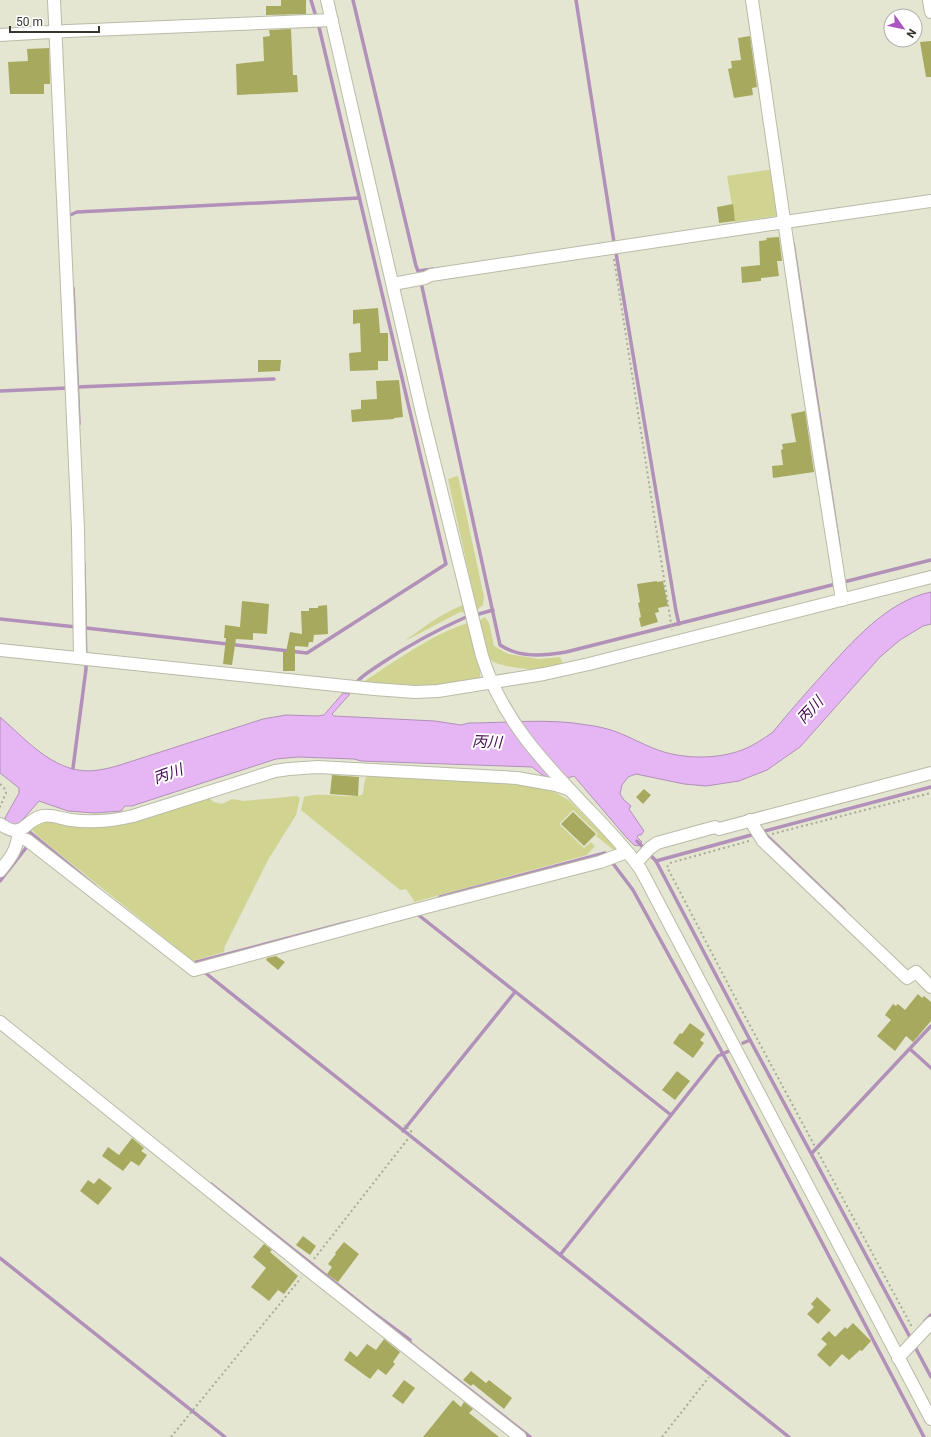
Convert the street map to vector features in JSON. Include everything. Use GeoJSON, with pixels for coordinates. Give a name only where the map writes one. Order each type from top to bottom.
{"type":"FeatureCollection","features":[{"type":"Feature","properties":{"kind":"street"},"geometry":{"type":"LineString","coordinates":[[54,0],[59,31],[77,506],[79,626],[84,659]]}},
{"type":"Feature","properties":{"kind":"street"},"geometry":{"type":"LineString","coordinates":[[327,0],[321,21],[393,284],[422,413],[482,656],[493,687],[524,738],[636,863],[931,1419]]}},
{"type":"Feature","properties":{"kind":"street"},"geometry":{"type":"LineString","coordinates":[[752,0],[787,220],[806,371],[841,596]]}},
{"type":"Feature","properties":{"kind":"street"},"geometry":{"type":"LineString","coordinates":[[929,0],[931,12]]}},
{"type":"Feature","properties":{"kind":"street"},"geometry":{"type":"LineString","coordinates":[[0,35],[59,31],[321,21]]}},
{"type":"Feature","properties":{"kind":"street"},"geometry":{"type":"LineString","coordinates":[[393,284],[431,276],[787,220],[931,202]]}},
{"type":"Feature","properties":{"kind":"street"},"geometry":{"type":"LineString","coordinates":[[0,650],[374,689],[415,692],[493,687],[589,664],[841,596],[931,577]]}},
{"type":"Feature","properties":{"kind":"street"},"geometry":{"type":"LineString","coordinates":[[17,832],[38,818],[47,816],[84,821],[111,821],[122,819],[275,771],[305,767],[517,778],[566,786]]}},
{"type":"Feature","properties":{"kind":"street"},"geometry":{"type":"LineString","coordinates":[[636,863],[657,843],[715,827],[759,832],[931,773]]}},
{"type":"Feature","properties":{"kind":"street"},"geometry":{"type":"LineString","coordinates":[[0,871],[15,851],[17,832]]}},
{"type":"Feature","properties":{"kind":"street"},"geometry":{"type":"LineString","coordinates":[[17,832],[194,970],[609,859],[627,852]]}},
{"type":"Feature","properties":{"kind":"street"},"geometry":{"type":"LineString","coordinates":[[759,832],[908,978],[916,972],[931,987]]}},
{"type":"Feature","properties":{"kind":"street"},"geometry":{"type":"LineString","coordinates":[[0,1022],[310,1265],[520,1437]]}},
{"type":"Feature","properties":{"kind":"street"},"geometry":{"type":"LineString","coordinates":[[898,1358],[913,1338],[931,1323]]}},
{"type":"Feature","properties":{"kind":"path"},"geometry":{"type":"LineString","coordinates":[[612,248],[672,629]]}},
{"type":"Feature","properties":{"kind":"path"},"geometry":{"type":"LineString","coordinates":[[0,784],[5,789],[6,794],[0,807]]}},
{"type":"Feature","properties":{"kind":"path"},"geometry":{"type":"LineString","coordinates":[[913,1338],[668,867],[670,863],[759,832],[931,793]]}},
{"type":"Feature","properties":{"kind":"path"},"geometry":{"type":"LineString","coordinates":[[172,1437],[310,1265],[411,1135],[411,1131],[404,1126]]}},
{"type":"Feature","properties":{"kind":"path"},"geometry":{"type":"LineString","coordinates":[[662,1437],[709,1377]]}},
{"type":"Feature","properties":{"kind":"green space"},"geometry":{"type":"Polygon","coordinates":[[[774,169],[782,215],[735,222],[727,176],[774,169]]]}},
{"type":"Feature","properties":{"kind":"green space"},"geometry":{"type":"Polygon","coordinates":[[[458,476],[484,597],[483,605],[477,610],[448,479],[458,476]]]}},
{"type":"Feature","properties":{"kind":"green space"},"geometry":{"type":"Polygon","coordinates":[[[463,605],[467,613],[460,612],[405,641],[439,617],[463,605]]]}},
{"type":"Feature","properties":{"kind":"green space"},"geometry":{"type":"Polygon","coordinates":[[[485,617],[489,623],[494,646],[508,654],[539,659],[560,657],[563,664],[548,669],[518,668],[501,665],[491,660],[485,647],[479,621],[485,617]]]}},
{"type":"Feature","properties":{"kind":"green space"},"geometry":{"type":"Polygon","coordinates":[[[468,623],[480,671],[480,677],[475,681],[415,688],[362,683],[427,641],[468,623]]]}},
{"type":"Feature","properties":{"kind":"green space"},"geometry":{"type":"Polygon","coordinates":[[[367,776],[536,784],[553,791],[570,801],[618,850],[615,851],[596,836],[598,834],[573,810],[559,824],[584,848],[591,842],[595,846],[587,855],[414,902],[406,889],[400,890],[301,810],[304,797],[311,795],[362,795],[367,776]]]}},
{"type":"Feature","properties":{"kind":"green space"},"geometry":{"type":"Polygon","coordinates":[[[297,796],[300,798],[296,815],[268,860],[225,946],[224,952],[193,961],[62,856],[30,828],[43,822],[51,821],[65,823],[207,797],[214,802],[222,804],[232,799],[244,801],[297,796]]]}},
{"type":"Feature","properties":{"kind":"water","name":"丙川"},"geometry":{"type":"Polygon","coordinates":[[[931,592],[931,624],[923,626],[900,640],[880,657],[800,747],[767,770],[739,781],[706,786],[684,784],[636,774],[628,777],[622,785],[620,794],[631,806],[629,809],[644,831],[637,837],[642,842],[638,846],[634,845],[626,837],[574,776],[556,782],[532,767],[361,761],[354,759],[298,757],[276,759],[132,806],[125,806],[121,811],[95,813],[68,811],[39,801],[18,825],[11,825],[5,818],[19,793],[19,788],[0,773],[0,717],[44,755],[57,763],[84,771],[107,769],[263,719],[286,715],[324,715],[343,693],[350,694],[332,714],[334,716],[435,721],[461,725],[469,723],[528,721],[573,723],[611,730],[658,750],[683,756],[703,757],[733,753],[762,740],[773,732],[834,662],[871,624],[900,604],[931,592]]]}},
{"type":"Feature","properties":{"kind":"building"},"geometry":{"type":"Polygon","coordinates":[[[281,0],[306,0],[306,14],[266,15],[266,6],[281,6],[281,0]]]}},
{"type":"Feature","properties":{"kind":"building"},"geometry":{"type":"Polygon","coordinates":[[[291,29],[293,75],[297,75],[298,92],[237,95],[236,64],[264,61],[263,37],[270,36],[269,30],[291,29]]]}},
{"type":"Feature","properties":{"kind":"building"},"geometry":{"type":"Polygon","coordinates":[[[750,36],[757,87],[752,88],[753,95],[734,98],[728,69],[732,68],[731,61],[741,60],[738,38],[750,36]]]}},
{"type":"Feature","properties":{"kind":"building"},"geometry":{"type":"Polygon","coordinates":[[[931,41],[931,77],[926,77],[921,48],[923,48],[923,42],[931,41]]]}},
{"type":"Feature","properties":{"kind":"building"},"geometry":{"type":"Polygon","coordinates":[[[49,48],[50,84],[44,84],[44,94],[10,94],[8,62],[28,61],[27,49],[49,48]]]}},
{"type":"Feature","properties":{"kind":"building"},"geometry":{"type":"Polygon","coordinates":[[[733,204],[735,221],[719,223],[717,207],[733,204]]]}},
{"type":"Feature","properties":{"kind":"building"},"geometry":{"type":"Polygon","coordinates":[[[779,237],[782,261],[777,261],[779,276],[761,278],[761,281],[742,283],[741,267],[760,265],[759,241],[767,240],[766,238],[779,237]]]}},
{"type":"Feature","properties":{"kind":"building"},"geometry":{"type":"Polygon","coordinates":[[[378,308],[380,333],[388,333],[388,361],[378,361],[378,370],[350,371],[349,353],[361,352],[360,323],[353,324],[353,310],[378,308]]]}},
{"type":"Feature","properties":{"kind":"building"},"geometry":{"type":"Polygon","coordinates":[[[258,360],[281,360],[280,371],[258,372],[258,360]]]}},
{"type":"Feature","properties":{"kind":"building"},"geometry":{"type":"Polygon","coordinates":[[[399,380],[403,417],[352,422],[351,410],[361,409],[361,400],[377,399],[376,381],[399,380]]]}},
{"type":"Feature","properties":{"kind":"building"},"geometry":{"type":"Polygon","coordinates":[[[805,411],[814,472],[773,478],[772,466],[783,465],[781,450],[783,449],[782,444],[796,442],[791,414],[805,411]]]}},
{"type":"Feature","properties":{"kind":"building"},"geometry":{"type":"Polygon","coordinates":[[[663,581],[668,606],[658,608],[659,612],[655,613],[658,622],[641,627],[639,618],[641,617],[638,603],[640,602],[637,584],[663,581]]]}},
{"type":"Feature","properties":{"kind":"building"},"geometry":{"type":"Polygon","coordinates":[[[242,601],[269,604],[267,634],[253,633],[253,640],[236,639],[232,665],[223,664],[226,638],[224,638],[225,625],[240,627],[242,601]]]}},
{"type":"Feature","properties":{"kind":"building"},"geometry":{"type":"Polygon","coordinates":[[[327,605],[328,634],[314,635],[313,642],[309,642],[308,647],[295,646],[295,671],[283,671],[283,652],[286,652],[290,632],[302,634],[301,611],[309,611],[309,608],[318,608],[318,606],[327,605]]]}},
{"type":"Feature","properties":{"kind":"building"},"geometry":{"type":"Polygon","coordinates":[[[332,775],[359,777],[358,796],[330,794],[332,775]]]}},
{"type":"Feature","properties":{"kind":"building"},"geometry":{"type":"Polygon","coordinates":[[[644,789],[651,795],[643,804],[636,797],[644,789]]]}},
{"type":"Feature","properties":{"kind":"building"},"geometry":{"type":"Polygon","coordinates":[[[573,812],[596,834],[584,846],[561,824],[573,812]]]}},
{"type":"Feature","properties":{"kind":"building"},"geometry":{"type":"Polygon","coordinates":[[[276,956],[285,962],[278,970],[266,960],[267,958],[276,956]]]}},
{"type":"Feature","properties":{"kind":"building"},"geometry":{"type":"Polygon","coordinates":[[[918,994],[922,998],[924,996],[931,1002],[931,1021],[913,1042],[906,1036],[895,1051],[877,1036],[891,1020],[885,1015],[893,1004],[896,1006],[898,1004],[905,1010],[918,994]]]}},
{"type":"Feature","properties":{"kind":"building"},"geometry":{"type":"Polygon","coordinates":[[[690,1023],[705,1034],[700,1040],[704,1043],[693,1058],[673,1043],[690,1023]]]}},
{"type":"Feature","properties":{"kind":"building"},"geometry":{"type":"Polygon","coordinates":[[[677,1071],[690,1081],[675,1100],[662,1090],[677,1071]]]}},
{"type":"Feature","properties":{"kind":"building"},"geometry":{"type":"Polygon","coordinates":[[[132,1138],[144,1148],[141,1151],[147,1155],[139,1166],[131,1161],[123,1171],[102,1156],[108,1147],[119,1155],[132,1138]]]}},
{"type":"Feature","properties":{"kind":"building"},"geometry":{"type":"Polygon","coordinates":[[[99,1178],[112,1188],[98,1205],[80,1191],[88,1180],[94,1184],[99,1178]]]}},
{"type":"Feature","properties":{"kind":"building"},"geometry":{"type":"Polygon","coordinates":[[[303,1236],[316,1246],[310,1255],[296,1245],[303,1236]]]}},
{"type":"Feature","properties":{"kind":"building"},"geometry":{"type":"Polygon","coordinates":[[[344,1242],[359,1254],[338,1282],[327,1274],[332,1267],[328,1264],[344,1242]]]}},
{"type":"Feature","properties":{"kind":"building"},"geometry":{"type":"Polygon","coordinates":[[[264,1244],[272,1250],[270,1252],[298,1276],[284,1294],[278,1290],[269,1301],[251,1287],[266,1268],[253,1257],[264,1244]]]}},
{"type":"Feature","properties":{"kind":"building"},"geometry":{"type":"Polygon","coordinates":[[[817,1297],[831,1310],[818,1324],[807,1314],[814,1307],[811,1304],[817,1297]]]}},
{"type":"Feature","properties":{"kind":"building"},"geometry":{"type":"Polygon","coordinates":[[[853,1323],[871,1341],[862,1351],[860,1350],[849,1360],[842,1354],[830,1367],[817,1355],[827,1344],[821,1339],[829,1331],[835,1337],[845,1327],[847,1329],[853,1323]]]}},
{"type":"Feature","properties":{"kind":"building"},"geometry":{"type":"Polygon","coordinates":[[[384,1339],[400,1352],[393,1362],[395,1364],[386,1375],[378,1369],[370,1379],[344,1360],[350,1351],[357,1357],[367,1344],[376,1350],[384,1339]]]}},
{"type":"Feature","properties":{"kind":"building"},"geometry":{"type":"Polygon","coordinates":[[[471,1371],[486,1383],[489,1380],[512,1398],[504,1409],[473,1384],[471,1386],[463,1380],[471,1371]]]}},
{"type":"Feature","properties":{"kind":"building"},"geometry":{"type":"Polygon","coordinates":[[[404,1380],[415,1388],[403,1404],[392,1396],[404,1380]]]}},
{"type":"Feature","properties":{"kind":"building"},"geometry":{"type":"Polygon","coordinates":[[[453,1400],[461,1407],[464,1402],[473,1409],[469,1413],[499,1437],[423,1437],[453,1400]]]}},
{"type":"Feature","properties":{"kind":"waterway"},"geometry":{"type":"LineString","coordinates":[[0,619],[307,653],[446,564],[319,27],[311,0]]}},
{"type":"Feature","properties":{"kind":"waterway"},"geometry":{"type":"LineString","coordinates":[[353,0],[416,266],[419,273],[500,645],[516,652],[532,655],[566,652],[931,560]]}},
{"type":"Feature","properties":{"kind":"waterway"},"geometry":{"type":"LineString","coordinates":[[576,0],[614,242]]}},
{"type":"Feature","properties":{"kind":"waterway"},"geometry":{"type":"LineString","coordinates":[[70,215],[77,212],[359,198]]}},
{"type":"Feature","properties":{"kind":"waterway"},"geometry":{"type":"LineString","coordinates":[[793,243],[839,546]]}},
{"type":"Feature","properties":{"kind":"waterway"},"geometry":{"type":"LineString","coordinates":[[616,253],[679,624]]}},
{"type":"Feature","properties":{"kind":"waterway"},"geometry":{"type":"LineString","coordinates":[[418,271],[433,269]]}},
{"type":"Feature","properties":{"kind":"waterway"},"geometry":{"type":"LineString","coordinates":[[73,288],[79,424]]}},
{"type":"Feature","properties":{"kind":"waterway"},"geometry":{"type":"LineString","coordinates":[[77,387],[274,379]]}},
{"type":"Feature","properties":{"kind":"waterway"},"geometry":{"type":"LineString","coordinates":[[0,391],[68,388]]}},
{"type":"Feature","properties":{"kind":"waterway"},"geometry":{"type":"LineString","coordinates":[[73,768],[86,669],[84,564]]}},
{"type":"Feature","properties":{"kind":"waterway"},"geometry":{"type":"LineString","coordinates":[[479,614],[493,610]]}},
{"type":"Feature","properties":{"kind":"waterway"},"geometry":{"type":"LineString","coordinates":[[355,684],[367,673],[402,650],[466,617]]}},
{"type":"Feature","properties":{"kind":"waterway"},"geometry":{"type":"LineString","coordinates":[[761,832],[931,787]]}},
{"type":"Feature","properties":{"kind":"waterway"},"geometry":{"type":"LineString","coordinates":[[26,829],[95,886]]}},
{"type":"Feature","properties":{"kind":"waterway"},"geometry":{"type":"LineString","coordinates":[[763,832],[844,910]]}},
{"type":"Feature","properties":{"kind":"waterway"},"geometry":{"type":"LineString","coordinates":[[656,861],[755,834]]}},
{"type":"Feature","properties":{"kind":"waterway"},"geometry":{"type":"LineString","coordinates":[[637,841],[656,861],[750,1040],[911,1339]]}},
{"type":"Feature","properties":{"kind":"waterway"},"geometry":{"type":"LineString","coordinates":[[0,881],[29,844]]}},
{"type":"Feature","properties":{"kind":"waterway"},"geometry":{"type":"LineString","coordinates":[[440,897],[605,853],[633,890],[723,1054],[924,1437]]}},
{"type":"Feature","properties":{"kind":"waterway"},"geometry":{"type":"LineString","coordinates":[[416,913],[671,1115]]}},
{"type":"Feature","properties":{"kind":"waterway"},"geometry":{"type":"LineString","coordinates":[[191,962],[193,963],[349,922]]}},
{"type":"Feature","properties":{"kind":"waterway"},"geometry":{"type":"LineString","coordinates":[[203,971],[789,1437]]}},
{"type":"Feature","properties":{"kind":"waterway"},"geometry":{"type":"LineString","coordinates":[[403,1131],[515,992]]}},
{"type":"Feature","properties":{"kind":"waterway"},"geometry":{"type":"LineString","coordinates":[[812,1153],[931,1026]]}},
{"type":"Feature","properties":{"kind":"waterway"},"geometry":{"type":"LineString","coordinates":[[743,1043],[750,1040]]}},
{"type":"Feature","properties":{"kind":"waterway"},"geometry":{"type":"LineString","coordinates":[[910,1049],[931,1068]]}},
{"type":"Feature","properties":{"kind":"waterway"},"geometry":{"type":"LineString","coordinates":[[560,1255],[718,1056],[729,1051]]}},
{"type":"Feature","properties":{"kind":"waterway"},"geometry":{"type":"LineString","coordinates":[[211,1184],[372,1312],[410,1340],[410,1343],[530,1437]]}},
{"type":"Feature","properties":{"kind":"waterway"},"geometry":{"type":"LineString","coordinates":[[0,1258],[225,1437]]}},
{"type":"Feature","properties":{"kind":"waterway"},"geometry":{"type":"LineString","coordinates":[[925,1321],[931,1315]]}},
{"type":"Feature","properties":{"kind":"waterway"},"geometry":{"type":"LineString","coordinates":[[914,1345],[931,1377]]}}]}
